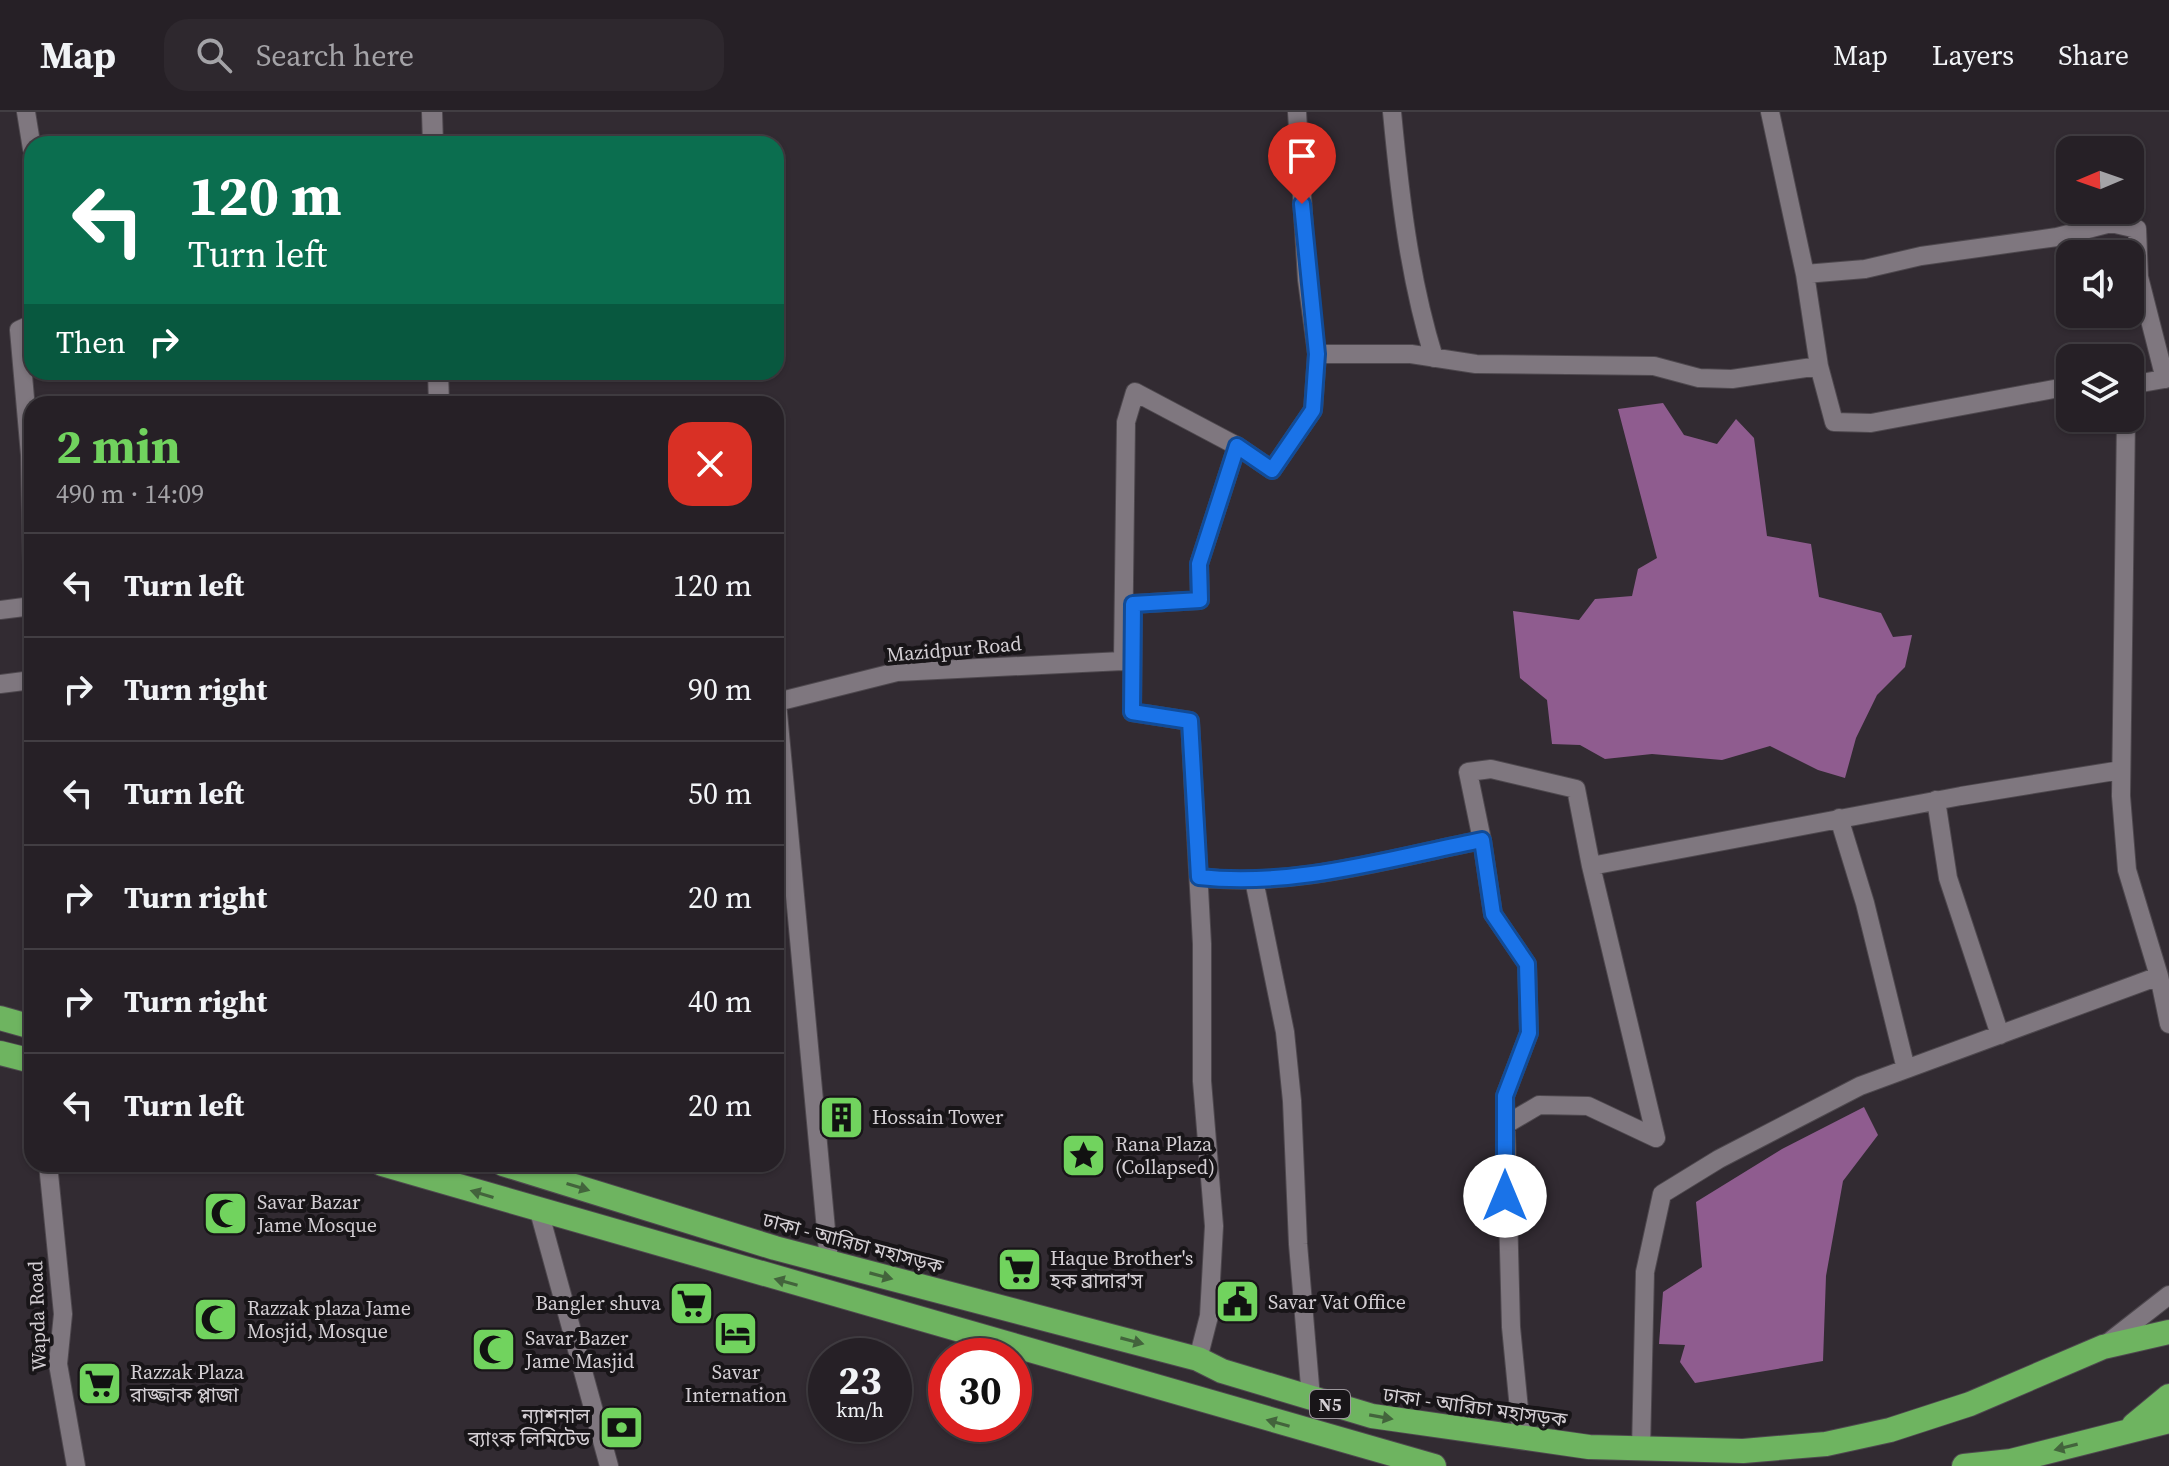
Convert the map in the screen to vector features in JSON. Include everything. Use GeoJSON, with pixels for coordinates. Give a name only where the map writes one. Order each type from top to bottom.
{"type":"FeatureCollection","features":[{"type":"Feature","properties":{"kind":"highway"},"geometry":{"type":"LineString","coordinates":[[0,1018],[24,1025]]}},
{"type":"Feature","properties":{"kind":"highway"},"geometry":{"type":"LineString","coordinates":[[0,1053],[24,1059]]}},
{"type":"Feature","properties":{"kind":"highway","name":"N5"},"geometry":{"type":"LineString","coordinates":[[409,1172],[1434,1466]]}},
{"type":"Feature","properties":{"kind":"highway","name":"ঢাকা - আরিচা মহাসড়ক"},"geometry":{"type":"LineString","coordinates":[[532,1172],[829,1262],[1198,1359],[1222,1371],[1372,1416],[1522,1440],[1692,1452],[1785,1448],[1890,1430],[1970,1404],[2103,1347],[2169,1332]]}},
{"type":"Feature","properties":{"kind":"highway"},"geometry":{"type":"LineString","coordinates":[[2132,1340],[2169,1345]]}},
{"type":"Feature","properties":{"kind":"highway"},"geometry":{"type":"LineString","coordinates":[[2123,1433],[2169,1396]]}},
{"type":"Feature","properties":{"kind":"highway"},"geometry":{"type":"LineString","coordinates":[[1980,1465],[2169,1421]]}},
{"type":"Feature","properties":{"kind":"street"},"geometry":{"type":"LineString","coordinates":[[26,112],[30,136]]}},
{"type":"Feature","properties":{"kind":"street"},"geometry":{"type":"LineString","coordinates":[[432,112],[433,136]]}},
{"type":"Feature","properties":{"kind":"street"},"geometry":{"type":"LineString","coordinates":[[1198,1359],[1209,1316],[1214,1226],[1202,1081],[1199,877],[1190,721],[1132,712],[1133,604],[1200,600],[1199,564],[1237,446],[1272,470],[1313,410],[1317,354],[1307,280],[1297,112]]}},
{"type":"Feature","properties":{"kind":"street"},"geometry":{"type":"LineString","coordinates":[[1392,112],[1405,239],[1417,304],[1434,358]]}},
{"type":"Feature","properties":{"kind":"street"},"geometry":{"type":"LineString","coordinates":[[1770,112],[1805,274],[1819,366],[1834,422],[1871,423],[2056,389]]}},
{"type":"Feature","properties":{"kind":"street"},"geometry":{"type":"LineString","coordinates":[[1805,274],[1865,269],[1921,256],[2057,237],[2111,223],[2137,229],[2139,277],[2167,378],[2144,382]]}},
{"type":"Feature","properties":{"kind":"street"},"geometry":{"type":"LineString","coordinates":[[24,328],[19,330],[25,396]]}},
{"type":"Feature","properties":{"kind":"street"},"geometry":{"type":"LineString","coordinates":[[1317,354],[1356,352],[1476,364],[1654,366],[1699,378],[1732,379],[1819,366]]}},
{"type":"Feature","properties":{"kind":"street","name":"Mazidpur Road"},"geometry":{"type":"LineString","coordinates":[[784,700],[897,672],[1123,661],[1126,422],[1135,392],[1237,446]]}},
{"type":"Feature","properties":{"kind":"street"},"geometry":{"type":"LineString","coordinates":[[2126,432],[2121,770],[2127,870],[2159,976],[2169,1024]]}},
{"type":"Feature","properties":{"kind":"street"},"geometry":{"type":"LineString","coordinates":[[0,610],[24,607]]}},
{"type":"Feature","properties":{"kind":"street"},"geometry":{"type":"LineString","coordinates":[[0,684],[24,681]]}},
{"type":"Feature","properties":{"kind":"street"},"geometry":{"type":"LineString","coordinates":[[1505,1125],[1539,1105],[1588,1106],[1656,1138],[1591,866],[1576,789],[1491,769],[1468,772],[1493,914],[1527,964],[1529,1033],[1505,1096],[1505,1125],[1511,1313],[1522,1440]]}},
{"type":"Feature","properties":{"kind":"street"},"geometry":{"type":"LineString","coordinates":[[1591,866],[1936,800],[2121,770]]}},
{"type":"Feature","properties":{"kind":"street","name":"Mazidpur Road"},"geometry":{"type":"LineString","coordinates":[[784,777],[829,1262]]}},
{"type":"Feature","properties":{"kind":"street"},"geometry":{"type":"LineString","coordinates":[[1936,800],[1948,878],[2000,1035]]}},
{"type":"Feature","properties":{"kind":"street"},"geometry":{"type":"LineString","coordinates":[[1839,818],[1865,903],[1906,1069]]}},
{"type":"Feature","properties":{"kind":"street"},"geometry":{"type":"LineString","coordinates":[[1199,877],[1254,880],[1335,869],[1482,840]]}},
{"type":"Feature","properties":{"kind":"street"},"geometry":{"type":"LineString","coordinates":[[1254,880],[1285,1032],[1311,1398]]}},
{"type":"Feature","properties":{"kind":"street"},"geometry":{"type":"LineString","coordinates":[[1641,1450],[1645,1272],[1662,1194],[1719,1159],[1860,1086],[2159,976]]}},
{"type":"Feature","properties":{"kind":"street","name":"Wapda Road"},"geometry":{"type":"LineString","coordinates":[[49,1172],[63,1314],[58,1364],[76,1466]]}},
{"type":"Feature","properties":{"kind":"street"},"geometry":{"type":"LineString","coordinates":[[539,1211],[609,1466]]}},
{"type":"Feature","properties":{"kind":"street"},"geometry":{"type":"LineString","coordinates":[[2103,1347],[2169,1295]]}},
{"type":"Feature","properties":{"kind":"shaded area"},"geometry":{"type":"Polygon","coordinates":[[[1663,403],[1684,435],[1717,444],[1736,419],[1754,438],[1767,536],[1811,544],[1819,597],[1881,613],[1893,637],[1912,635],[1905,667],[1877,695],[1856,738],[1845,778],[1818,770],[1770,746],[1722,760],[1652,754],[1605,759],[1580,745],[1552,744],[1547,700],[1520,678],[1513,611],[1579,620],[1595,599],[1632,596],[1638,569],[1657,558],[1618,409],[1663,403]]]}},
{"type":"Feature","properties":{"kind":"shaded area"},"geometry":{"type":"Polygon","coordinates":[[[1864,1107],[1878,1135],[1843,1181],[1826,1276],[1823,1361],[1695,1383],[1680,1362],[1685,1345],[1659,1344],[1663,1292],[1702,1267],[1696,1202],[1782,1149],[1864,1107]]]}},
{"type":"Feature","properties":{"kind":"place","name":"Hossain Tower"},"geometry":{"type":"Point","coordinates":[841,1117]}},
{"type":"Feature","properties":{"kind":"place","name":"Rana Plaza (Collapsed)"},"geometry":{"type":"Point","coordinates":[1084,1155]}},
{"type":"Feature","properties":{"kind":"place","name":"Savar Bazar Jame Mosque"},"geometry":{"type":"Point","coordinates":[226,1214]}},
{"type":"Feature","properties":{"kind":"place","name":"Haque Brother's হক ব্রাদার'স"},"geometry":{"type":"Point","coordinates":[1019,1270]}},
{"type":"Feature","properties":{"kind":"place","name":"Savar Vat Office"},"geometry":{"type":"Point","coordinates":[1237,1302]}},
{"type":"Feature","properties":{"kind":"place","name":"Bangler shuva"},"geometry":{"type":"Point","coordinates":[692,1303]}},
{"type":"Feature","properties":{"kind":"place","name":"Razzak plaza Jame Mosjid, Mosque"},"geometry":{"type":"Point","coordinates":[216,1319]}},
{"type":"Feature","properties":{"kind":"place","name":"Savar Internation"},"geometry":{"type":"Point","coordinates":[736,1333]}},
{"type":"Feature","properties":{"kind":"place","name":"Savar Bazer Jame Masjid"},"geometry":{"type":"Point","coordinates":[494,1350]}},
{"type":"Feature","properties":{"kind":"place","name":"Razzak Plaza রাজ্জাক প্লাজা"},"geometry":{"type":"Point","coordinates":[99,1384]}},
{"type":"Feature","properties":{"kind":"place","name":"ন্যাশনাল ব্যাংক লিমিটেড"},"geometry":{"type":"Point","coordinates":[621,1427]}},
{"type":"Feature","properties":{"kind":"route"},"geometry":{"type":"LineString","coordinates":[[1302,204],[1307,280],[1317,354],[1313,410],[1272,470],[1237,446],[1199,564],[1200,600],[1133,604],[1132,712],[1190,721],[1199,877],[1254,880],[1335,869],[1482,840],[1493,914],[1527,964],[1529,1033],[1505,1096],[1505,1196]]}}]}
